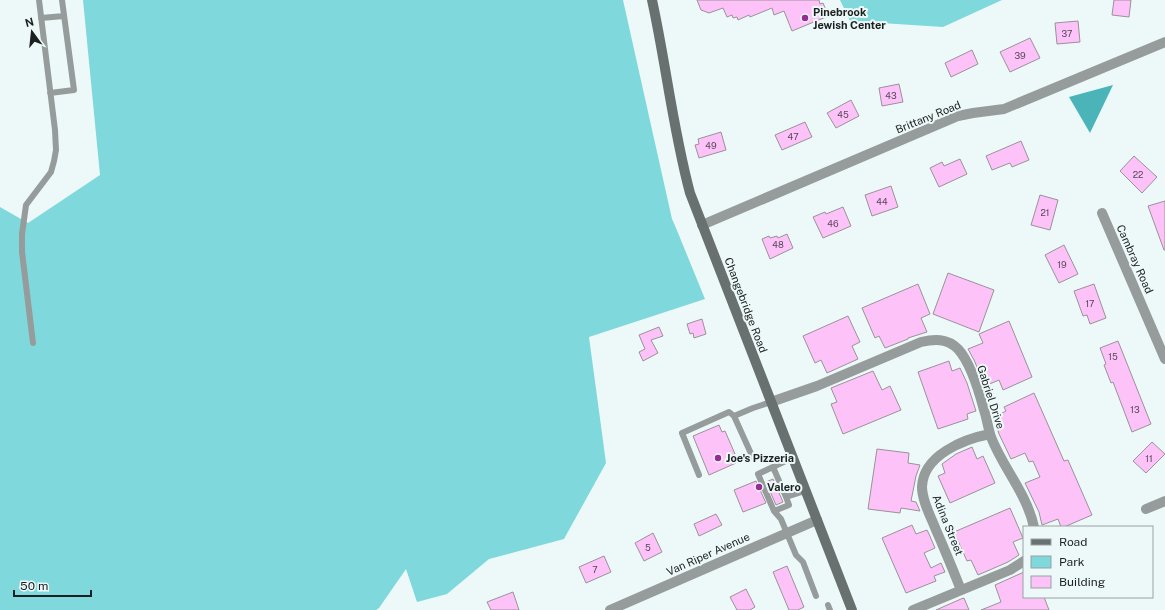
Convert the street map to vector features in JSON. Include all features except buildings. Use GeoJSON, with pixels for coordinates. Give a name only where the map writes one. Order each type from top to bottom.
{"type":"FeatureCollection","features":[{"type":"Feature","properties":{"kind":"main road","name":"Changebridge Road"},"geometry":{"type":"LineString","coordinates":[[652,0],[661,40],[681,160],[690,193],[852,610]]}},
{"type":"Feature","properties":{"kind":"street","name":"Brittany Road"},"geometry":{"type":"LineString","coordinates":[[702,225],[958,116],[973,112],[1004,108],[1165,42]]}},
{"type":"Feature","properties":{"kind":"street","name":"Cambray Road"},"geometry":{"type":"LineString","coordinates":[[1102,213],[1165,359]]}},
{"type":"Feature","properties":{"kind":"street","name":"Gabriel Drive"},"geometry":{"type":"LineString","coordinates":[[771,402],[817,386],[921,342],[941,340],[954,346],[959,350],[968,365],[977,385],[990,434],[1030,512],[1034,526]]}},
{"type":"Feature","properties":{"kind":"street","name":"Adina Street"},"geometry":{"type":"LineString","coordinates":[[961,590],[927,508],[922,493],[923,479],[933,461],[944,452],[969,439],[990,434]]}},
{"type":"Feature","properties":{"kind":"street"},"geometry":{"type":"LineString","coordinates":[[1146,509],[1165,501]]}},
{"type":"Feature","properties":{"kind":"street","name":"Van Riper Avenue"},"geometry":{"type":"LineString","coordinates":[[610,610],[816,520]]}},
{"type":"Feature","properties":{"kind":"street"},"geometry":{"type":"LineString","coordinates":[[913,610],[1010,570],[1023,562]]}},
{"type":"Feature","properties":{"kind":"lane"},"geometry":{"type":"LineString","coordinates":[[33,343],[22,252],[22,234],[26,205],[51,172],[56,150],[55,130],[39,0]]}},
{"type":"Feature","properties":{"kind":"lane"},"geometry":{"type":"LineString","coordinates":[[50,93],[74,90],[62,0]]}},
{"type":"Feature","properties":{"kind":"lane"},"geometry":{"type":"LineString","coordinates":[[41,18],[64,16]]}},
{"type":"Feature","properties":{"kind":"lane"},"geometry":{"type":"LineString","coordinates":[[734,416],[771,402]]}},
{"type":"Feature","properties":{"kind":"lane"},"geometry":{"type":"LineString","coordinates":[[699,475],[682,433],[729,412],[734,416],[753,458]]}},
{"type":"Feature","properties":{"kind":"lane"},"geometry":{"type":"LineString","coordinates":[[792,458],[758,474],[774,511],[781,519],[796,555],[803,562],[816,596]]}},
{"type":"Feature","properties":{"kind":"lane"},"geometry":{"type":"LineString","coordinates":[[773,467],[789,505],[774,511]]}},
{"type":"Feature","properties":{"kind":"lane"},"geometry":{"type":"LineString","coordinates":[[786,497],[805,491]]}},
{"type":"Feature","properties":{"kind":"green space"},"geometry":{"type":"Polygon","coordinates":[[[83,0],[623,0],[672,219],[705,299],[589,337],[606,463],[564,539],[489,559],[447,594],[417,602],[406,569],[379,608],[376,610],[0,610],[0,207],[28,223],[100,175],[83,0]]]}},
{"type":"Feature","properties":{"kind":"green space"},"geometry":{"type":"Polygon","coordinates":[[[840,0],[1002,0],[943,27],[850,21],[840,0]]]}},
{"type":"Feature","properties":{"kind":"shaded area"},"geometry":{"type":"Polygon","coordinates":[[[1113,85],[1090,133],[1069,97],[1113,85]]]}},
{"type":"Feature","properties":{"kind":"place","name":"Pinebrook Jewish Center"},"geometry":{"type":"Point","coordinates":[805,18]}},
{"type":"Feature","properties":{"kind":"place","name":"Joe's Pizzeria"},"geometry":{"type":"Point","coordinates":[718,458]}},
{"type":"Feature","properties":{"kind":"place","name":"Valero"},"geometry":{"type":"Point","coordinates":[759,487]}}]}
